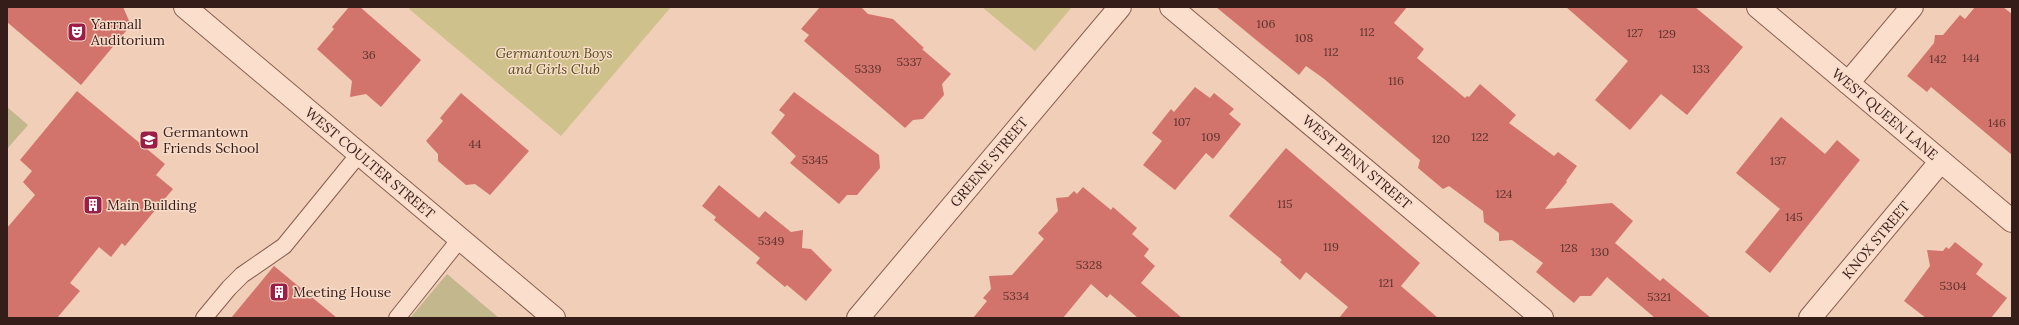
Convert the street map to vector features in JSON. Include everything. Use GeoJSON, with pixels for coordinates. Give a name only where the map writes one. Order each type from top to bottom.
{"type":"FeatureCollection","features":[{"type":"Feature","properties":{"kind":"street","name":"WEST COULTER STREET"},"geometry":{"type":"LineString","coordinates":[[185,7],[554,318]]}},
{"type":"Feature","properties":{"kind":"street","name":"GREENE STREET"},"geometry":{"type":"LineString","coordinates":[[858,318],[1120,7]]}},
{"type":"Feature","properties":{"kind":"street","name":"WEST PENN STREET"},"geometry":{"type":"LineString","coordinates":[[1172,7],[1542,318]]}},
{"type":"Feature","properties":{"kind":"street","name":"WEST QUEEN LANE"},"geometry":{"type":"LineString","coordinates":[[1758,7],[2012,221]]}},
{"type":"Feature","properties":{"kind":"street"},"geometry":{"type":"LineString","coordinates":[[1848,83],[1912,7]]}},
{"type":"Feature","properties":{"kind":"street","name":"KNOX STREET"},"geometry":{"type":"LineString","coordinates":[[1810,318],[1941,161]]}},
{"type":"Feature","properties":{"kind":"lane"},"geometry":{"type":"LineString","coordinates":[[204,318],[242,274],[284,246],[359,154]]}},
{"type":"Feature","properties":{"kind":"lane"},"geometry":{"type":"LineString","coordinates":[[398,318],[460,238]]}},
{"type":"Feature","properties":{"kind":"green space","name":"Germantown Boys and Girls Club"},"geometry":{"type":"Polygon","coordinates":[[[410,7],[671,7],[561,136],[409,9],[410,7]]]}},
{"type":"Feature","properties":{"kind":"green space"},"geometry":{"type":"Polygon","coordinates":[[[982,7],[1072,7],[1035,51],[982,7]]]}},
{"type":"Feature","properties":{"kind":"shaded area"},"geometry":{"type":"Polygon","coordinates":[[[7,107],[28,125],[7,149],[7,107]]]}},
{"type":"Feature","properties":{"kind":"shaded area"},"geometry":{"type":"Polygon","coordinates":[[[447,274],[499,318],[410,318],[447,274]]]}},
{"type":"Feature","properties":{"kind":"building"},"geometry":{"type":"Polygon","coordinates":[[[7,7],[123,7],[131,25],[81,85],[7,22],[7,7]]]}},
{"type":"Feature","properties":{"kind":"building"},"geometry":{"type":"Polygon","coordinates":[[[349,7],[360,7],[421,60],[381,107],[366,94],[350,97],[352,81],[317,49],[334,29],[332,27],[349,7]]]}},
{"type":"Feature","properties":{"kind":"building"},"geometry":{"type":"Polygon","coordinates":[[[820,7],[861,7],[868,14],[893,19],[924,48],[922,49],[951,74],[942,84],[944,95],[923,119],[913,120],[905,128],[804,41],[809,35],[801,29],[820,7]]]}},
{"type":"Feature","properties":{"kind":"building"},"geometry":{"type":"Polygon","coordinates":[[[1216,7],[1407,7],[1394,23],[1424,49],[1417,58],[1465,98],[1467,96],[1469,97],[1480,84],[1516,115],[1509,123],[1554,156],[1558,152],[1577,166],[1566,181],[1567,182],[1545,209],[1612,203],[1633,221],[1615,243],[1660,281],[1663,278],[1711,318],[1655,318],[1607,277],[1591,296],[1580,296],[1574,303],[1536,272],[1543,263],[1512,240],[1499,241],[1499,233],[1484,222],[1483,211],[1449,186],[1443,189],[1418,168],[1420,160],[1323,78],[1306,66],[1299,75],[1216,7]]]}},
{"type":"Feature","properties":{"kind":"building"},"geometry":{"type":"Polygon","coordinates":[[[1566,7],[1695,7],[1743,47],[1687,115],[1661,94],[1630,130],[1595,100],[1628,61],[1566,7]]]}},
{"type":"Feature","properties":{"kind":"building"},"geometry":{"type":"Polygon","coordinates":[[[1975,7],[2003,7],[2012,14],[2012,155],[1931,87],[1927,92],[1907,76],[1934,43],[1935,35],[1943,35],[1960,15],[1965,19],[1975,7]]]}},
{"type":"Feature","properties":{"kind":"building"},"geometry":{"type":"Polygon","coordinates":[[[1195,87],[1210,98],[1214,93],[1234,109],[1229,114],[1241,124],[1213,159],[1206,153],[1175,190],[1143,165],[1162,141],[1152,133],[1171,109],[1174,112],[1195,87]]]}},
{"type":"Feature","properties":{"kind":"building","name":"Main Building"},"geometry":{"type":"Polygon","coordinates":[[[77,91],[165,164],[156,175],[173,189],[125,246],[122,243],[111,257],[99,247],[70,283],[80,291],[57,318],[7,318],[7,228],[35,195],[23,182],[32,171],[20,160],[77,91]]]}},
{"type":"Feature","properties":{"kind":"building"},"geometry":{"type":"Polygon","coordinates":[[[794,92],[879,155],[880,168],[857,195],[847,195],[839,204],[790,163],[796,156],[771,133],[785,115],[779,110],[794,92]]]}},
{"type":"Feature","properties":{"kind":"building"},"geometry":{"type":"Polygon","coordinates":[[[461,93],[529,151],[490,195],[475,184],[466,185],[438,161],[438,154],[426,141],[443,121],[440,118],[461,93]]]}},
{"type":"Feature","properties":{"kind":"building"},"geometry":{"type":"Polygon","coordinates":[[[1781,117],[1825,154],[1837,140],[1860,160],[1770,273],[1745,252],[1780,209],[1736,173],[1781,117]]]}},
{"type":"Feature","properties":{"kind":"building"},"geometry":{"type":"Polygon","coordinates":[[[1286,148],[1420,263],[1401,286],[1438,318],[1339,318],[1348,307],[1306,272],[1300,280],[1280,262],[1282,260],[1229,216],[1286,148]]]}},
{"type":"Feature","properties":{"kind":"building"},"geometry":{"type":"Polygon","coordinates":[[[719,185],[759,218],[765,211],[791,232],[803,230],[802,248],[811,249],[832,270],[806,301],[787,285],[785,287],[756,263],[760,258],[714,220],[716,217],[702,206],[719,185]]]}},
{"type":"Feature","properties":{"kind":"building"},"geometry":{"type":"Polygon","coordinates":[[[1083,187],[1111,210],[1113,207],[1137,228],[1132,234],[1149,249],[1144,256],[1155,266],[1141,283],[1182,318],[1138,318],[1110,294],[1107,298],[1091,284],[1063,318],[973,318],[987,301],[983,298],[991,289],[989,276],[1012,275],[1044,239],[1038,233],[1058,211],[1056,198],[1068,197],[1074,191],[1077,194],[1083,187]]]}},
{"type":"Feature","properties":{"kind":"building"},"geometry":{"type":"Polygon","coordinates":[[[1955,242],[1983,264],[1976,274],[2007,298],[1991,318],[1926,318],[1904,301],[1930,266],[1927,250],[1943,251],[1946,247],[1949,249],[1955,242]]]}},
{"type":"Feature","properties":{"kind":"building","name":"Meeting House"},"geometry":{"type":"Polygon","coordinates":[[[274,266],[337,318],[231,318],[274,266]]]}},
{"type":"Feature","properties":{"kind":"place","name":"Yarrnall Auditorium"},"geometry":{"type":"Point","coordinates":[77,32]}},
{"type":"Feature","properties":{"kind":"place","name":"Germantown Friends School"},"geometry":{"type":"Point","coordinates":[149,140]}},
{"type":"Feature","properties":{"kind":"place","name":"Main Building"},"geometry":{"type":"Point","coordinates":[93,205]}},
{"type":"Feature","properties":{"kind":"place","name":"Meeting House"},"geometry":{"type":"Point","coordinates":[279,292]}}]}
